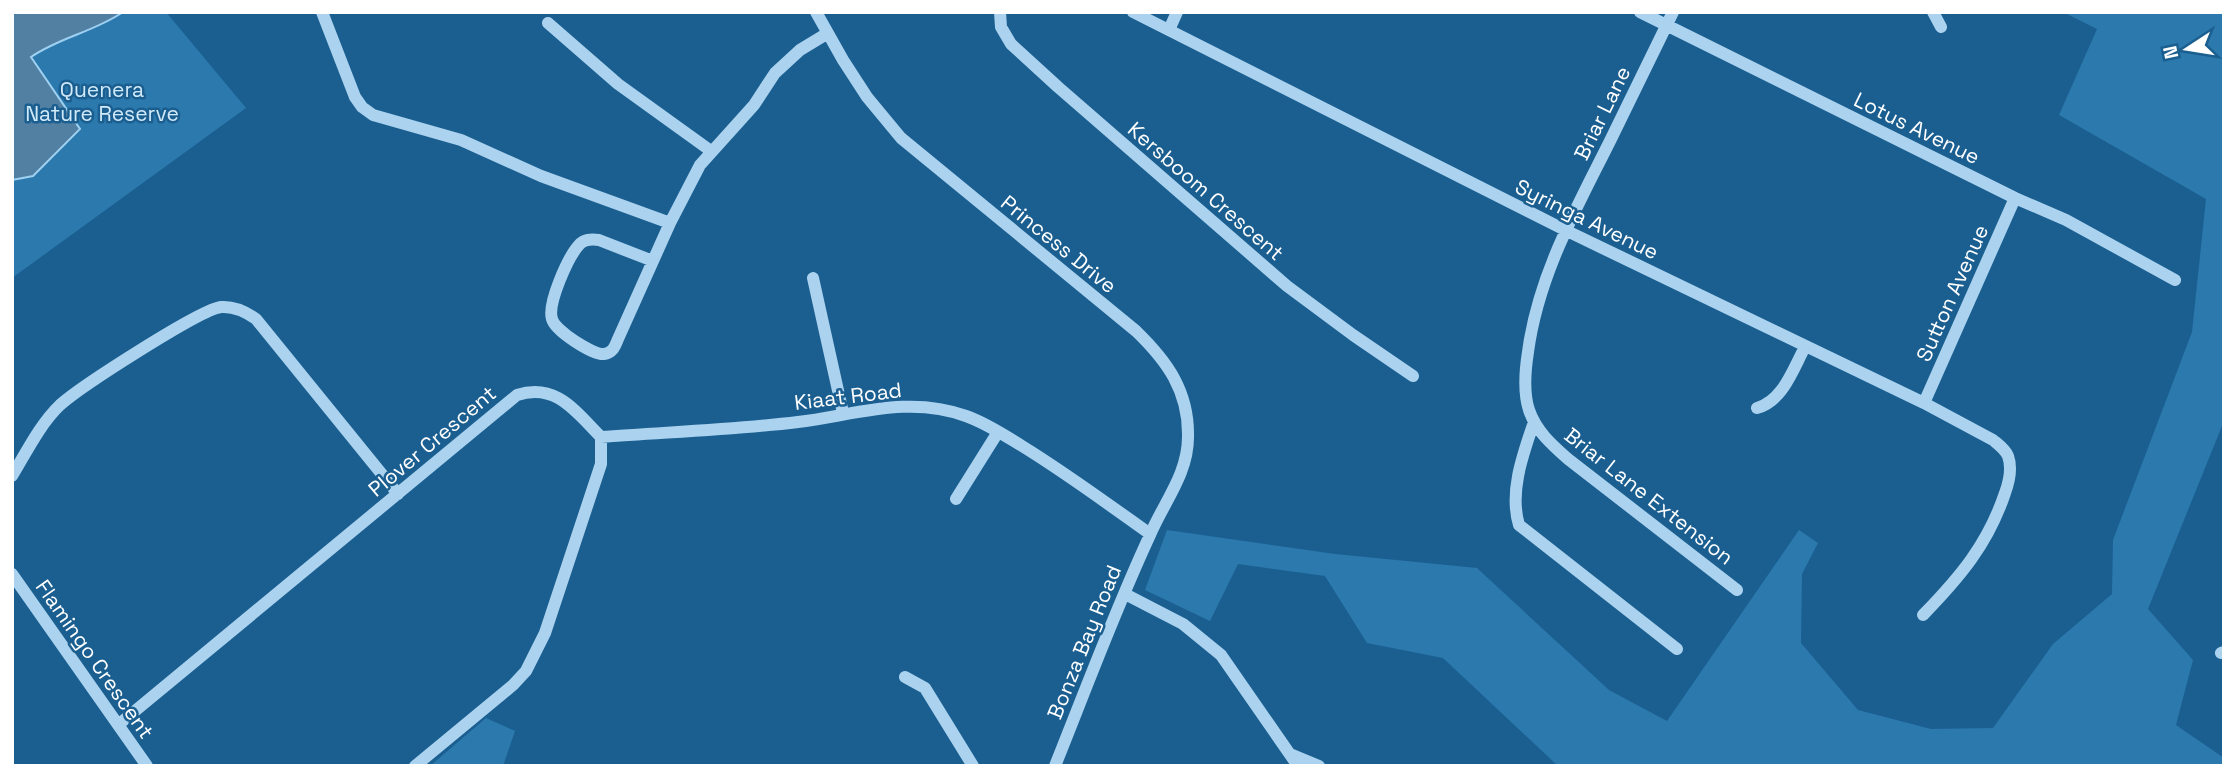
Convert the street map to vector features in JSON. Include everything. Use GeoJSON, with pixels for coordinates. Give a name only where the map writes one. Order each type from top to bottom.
{"type":"FeatureCollection","features":[{"type":"Feature","properties":{"kind":"street"},"geometry":{"type":"LineString","coordinates":[[323,12],[355,97],[362,107],[373,115],[461,140],[541,176],[670,223]]}},
{"type":"Feature","properties":{"kind":"street","name":"Princess Drive"},"geometry":{"type":"LineString","coordinates":[[816,12],[867,97],[901,138],[1136,331],[1171,369],[1182,394],[1187,419],[1186,454],[1180,478],[1150,534]]}},
{"type":"Feature","properties":{"kind":"street","name":"Kersboom Crescent"},"geometry":{"type":"LineString","coordinates":[[1000,12],[1001,27],[1011,44],[1058,87],[1287,286],[1413,376]]}},
{"type":"Feature","properties":{"kind":"street","name":"Syringa Avenue"},"geometry":{"type":"LineString","coordinates":[[1133,12],[1565,230],[1924,403],[1993,440],[2002,447],[2008,457],[2010,469],[1998,512],[1984,542],[1962,574],[1923,615]]}},
{"type":"Feature","properties":{"kind":"street"},"geometry":{"type":"LineString","coordinates":[[1169,30],[1177,12]]}},
{"type":"Feature","properties":{"kind":"street","name":"Lotus Avenue"},"geometry":{"type":"LineString","coordinates":[[1640,12],[2015,198],[2066,220],[2175,280]]}},
{"type":"Feature","properties":{"kind":"street","name":"Briar Lane"},"geometry":{"type":"LineString","coordinates":[[1565,230],[1673,12]]}},
{"type":"Feature","properties":{"kind":"street"},"geometry":{"type":"LineString","coordinates":[[1933,12],[1941,27]]}},
{"type":"Feature","properties":{"kind":"street"},"geometry":{"type":"LineString","coordinates":[[548,23],[618,84],[711,151]]}},
{"type":"Feature","properties":{"kind":"street"},"geometry":{"type":"LineString","coordinates":[[653,261],[599,240],[590,239],[581,243],[572,255],[552,301],[551,312],[556,328],[596,353],[608,353],[613,348],[653,261],[670,223],[700,165],[754,106],[763,89],[784,63],[828,33]]}},
{"type":"Feature","properties":{"kind":"street","name":"Sutton Avenue"},"geometry":{"type":"LineString","coordinates":[[1924,403],[2015,198]]}},
{"type":"Feature","properties":{"kind":"street","name":"Briar Lane Extension"},"geometry":{"type":"LineString","coordinates":[[1565,230],[1544,283],[1531,331],[1525,372],[1528,408],[1534,422],[1545,438],[1568,459],[1737,590]]}},
{"type":"Feature","properties":{"kind":"street"},"geometry":{"type":"LineString","coordinates":[[813,278],[843,414]]}},
{"type":"Feature","properties":{"kind":"street"},"geometry":{"type":"LineString","coordinates":[[12,476],[59,406],[137,353],[200,315],[211,309],[229,307],[247,312],[256,319],[398,494]]}},
{"type":"Feature","properties":{"kind":"street"},"geometry":{"type":"LineString","coordinates":[[1756,408],[1766,406],[1782,390],[1805,347]]}},
{"type":"Feature","properties":{"kind":"street","name":"Plover Crescent"},"geometry":{"type":"LineString","coordinates":[[118,725],[517,395],[531,390],[555,395],[601,437]]}},
{"type":"Feature","properties":{"kind":"street","name":"Kiaat Road"},"geometry":{"type":"LineString","coordinates":[[601,437],[800,422],[887,406],[925,407],[967,416],[998,432],[1055,466],[1150,534]]}},
{"type":"Feature","properties":{"kind":"street"},"geometry":{"type":"LineString","coordinates":[[1534,422],[1519,473],[1515,506],[1519,525],[1677,649]]}},
{"type":"Feature","properties":{"kind":"street"},"geometry":{"type":"LineString","coordinates":[[956,499],[998,432]]}},
{"type":"Feature","properties":{"kind":"street"},"geometry":{"type":"LineString","coordinates":[[415,766],[513,685],[526,671],[545,633],[596,481],[601,437]]}},
{"type":"Feature","properties":{"kind":"street","name":"Bonza Bay Road"},"geometry":{"type":"LineString","coordinates":[[1055,766],[1150,534]]}},
{"type":"Feature","properties":{"kind":"street","name":"Flamingo Crescent"},"geometry":{"type":"LineString","coordinates":[[12,574],[147,766]]}},
{"type":"Feature","properties":{"kind":"street"},"geometry":{"type":"LineString","coordinates":[[1125,594],[1183,624],[1221,655],[1298,766]]}},
{"type":"Feature","properties":{"kind":"street"},"geometry":{"type":"LineString","coordinates":[[905,677],[925,688],[973,766]]}},
{"type":"Feature","properties":{"kind":"street"},"geometry":{"type":"LineString","coordinates":[[1289,754],[1319,766]]}},
{"type":"Feature","properties":{"kind":"green space","name":"Quenera Nature Reserve"},"geometry":{"type":"Polygon","coordinates":[[[12,12],[166,12],[246,108],[12,278],[12,12]]]}},
{"type":"Feature","properties":{"kind":"green space"},"geometry":{"type":"Polygon","coordinates":[[[2063,12],[2224,12],[2224,421],[2148,609],[2193,660],[2176,725],[2224,758],[2224,766],[1558,766],[1443,658],[1367,643],[1325,576],[1238,564],[1210,621],[1145,590],[1167,530],[1335,554],[1477,568],[1609,690],[1667,721],[1799,530],[1818,543],[1802,574],[1801,643],[1858,710],[1931,729],[1993,728],[2053,644],[2112,594],[2113,540],[2192,332],[2206,199],[2059,115],[2097,29],[2063,12]]]}},
{"type":"Feature","properties":{"kind":"green space"},"geometry":{"type":"Polygon","coordinates":[[[486,718],[515,731],[503,766],[430,766],[486,718]]]}},
{"type":"Feature","properties":{"kind":"shaded area"},"geometry":{"type":"Polygon","coordinates":[[[12,12],[123,12],[31,57],[80,129],[33,176],[12,180],[12,12]]]}}]}
